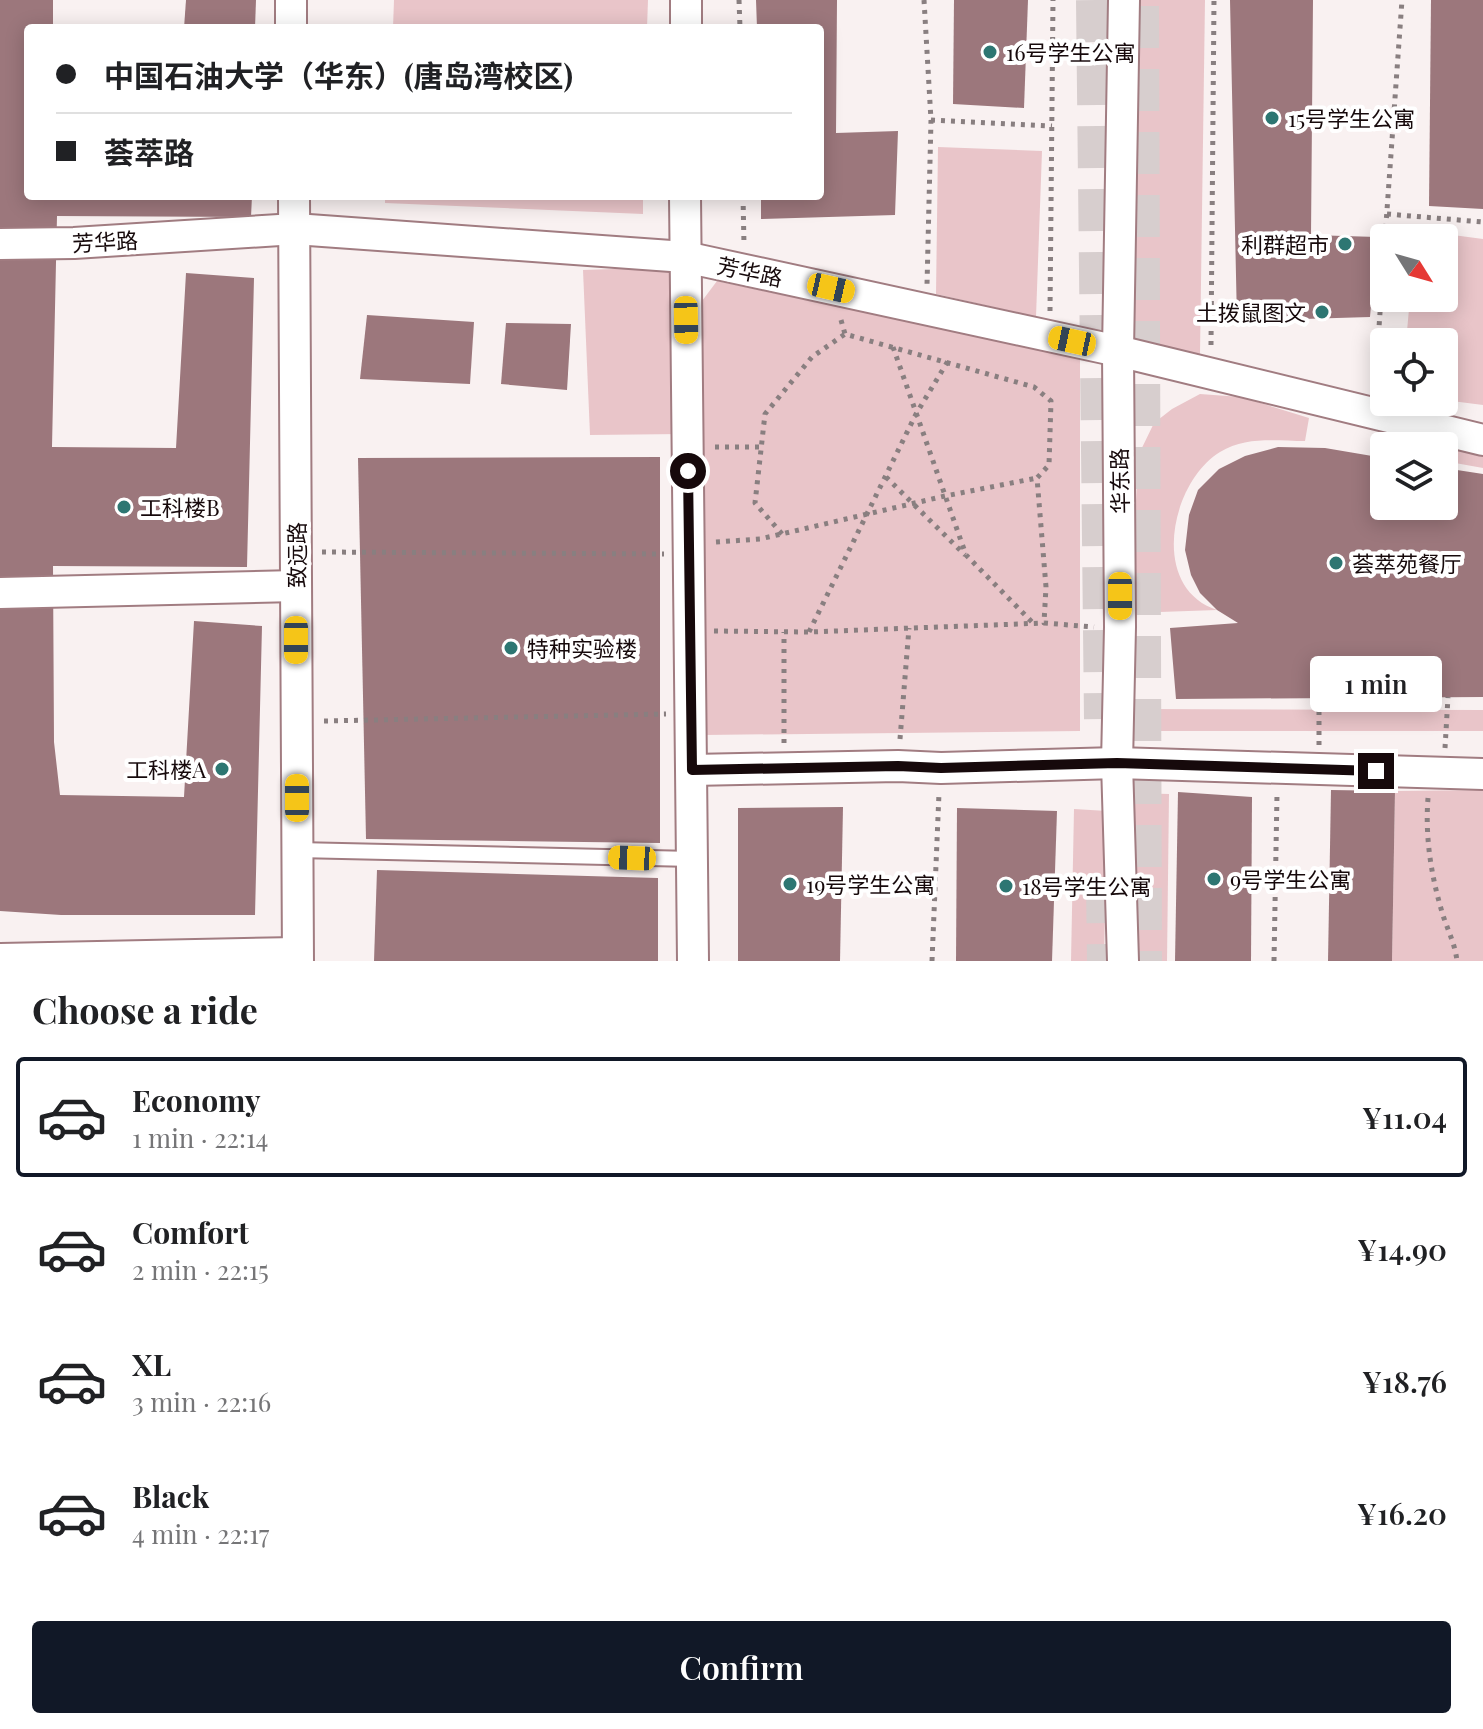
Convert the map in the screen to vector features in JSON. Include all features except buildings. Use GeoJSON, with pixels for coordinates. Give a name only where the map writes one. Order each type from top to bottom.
{"type":"FeatureCollection","features":[{"type":"Feature","properties":{"kind":"street"},"geometry":{"type":"LineString","coordinates":[[291,0],[291,24]]}},
{"type":"Feature","properties":{"kind":"street"},"geometry":{"type":"LineString","coordinates":[[686,0],[686,24]]}},
{"type":"Feature","properties":{"kind":"street","name":"华东路"},"geometry":{"type":"LineString","coordinates":[[1123,961],[1117,763],[1120,627],[1118,351],[1124,0]]}},
{"type":"Feature","properties":{"kind":"street","name":"致远路"},"geometry":{"type":"LineString","coordinates":[[294,200],[298,957]]}},
{"type":"Feature","properties":{"kind":"street"},"geometry":{"type":"LineString","coordinates":[[685,200],[693,961]]}},
{"type":"Feature","properties":{"kind":"street","name":"芳华路"},"geometry":{"type":"LineString","coordinates":[[0,244],[74,243],[295,229],[685,257],[1118,351],[1370,412]]}},
{"type":"Feature","properties":{"kind":"street","name":"芳华路"},"geometry":{"type":"LineString","coordinates":[[1385,416],[1483,440]]}},
{"type":"Feature","properties":{"kind":"street"},"geometry":{"type":"LineString","coordinates":[[0,593],[296,586]]}},
{"type":"Feature","properties":{"kind":"street"},"geometry":{"type":"LineString","coordinates":[[692,770],[1117,763],[1483,774]]}},
{"type":"Feature","properties":{"kind":"street"},"geometry":{"type":"LineString","coordinates":[[0,959],[298,957]]}},
{"type":"Feature","properties":{"kind":"lane"},"geometry":{"type":"LineString","coordinates":[[297,850],[693,859]]}},
{"type":"Feature","properties":{"kind":"path"},"geometry":{"type":"LineString","coordinates":[[739,0],[740,24]]}},
{"type":"Feature","properties":{"kind":"path"},"geometry":{"type":"LineString","coordinates":[[924,0],[931,120],[926,310]]}},
{"type":"Feature","properties":{"kind":"path"},"geometry":{"type":"LineString","coordinates":[[1049,336],[1053,0]]}},
{"type":"Feature","properties":{"kind":"path"},"geometry":{"type":"LineString","coordinates":[[1210,374],[1214,0]]}},
{"type":"Feature","properties":{"kind":"path"},"geometry":{"type":"LineString","coordinates":[[1386,224],[1402,0]]}},
{"type":"Feature","properties":{"kind":"path"},"geometry":{"type":"LineString","coordinates":[[931,120],[1052,126]]}},
{"type":"Feature","properties":{"kind":"path"},"geometry":{"type":"LineString","coordinates":[[743,200],[745,270]]}},
{"type":"Feature","properties":{"kind":"path"},"geometry":{"type":"LineString","coordinates":[[1387,214],[1483,222]]}},
{"type":"Feature","properties":{"kind":"path"},"geometry":{"type":"LineString","coordinates":[[831,288],[845,334]]}},
{"type":"Feature","properties":{"kind":"path"},"geometry":{"type":"LineString","coordinates":[[296,552],[689,548],[760,539],[1037,478],[1049,465],[1051,401],[1034,387],[845,334],[812,357],[765,414],[755,503],[782,534]]}},
{"type":"Feature","properties":{"kind":"path"},"geometry":{"type":"LineString","coordinates":[[892,346],[966,555]]}},
{"type":"Feature","properties":{"kind":"path"},"geometry":{"type":"LineString","coordinates":[[809,632],[916,414],[948,361]]}},
{"type":"Feature","properties":{"kind":"path"},"geometry":{"type":"LineString","coordinates":[[687,447],[762,447]]}},
{"type":"Feature","properties":{"kind":"path"},"geometry":{"type":"LineString","coordinates":[[886,477],[1033,623]]}},
{"type":"Feature","properties":{"kind":"path"},"geometry":{"type":"LineString","coordinates":[[1037,478],[1046,587],[1044,623]]}},
{"type":"Feature","properties":{"kind":"path"},"geometry":{"type":"LineString","coordinates":[[690,630],[809,632],[1033,623],[1120,627]]}},
{"type":"Feature","properties":{"kind":"path"},"geometry":{"type":"LineString","coordinates":[[898,766],[909,628]]}},
{"type":"Feature","properties":{"kind":"path"},"geometry":{"type":"LineString","coordinates":[[784,632],[784,768]]}},
{"type":"Feature","properties":{"kind":"path"},"geometry":{"type":"LineString","coordinates":[[1448,697],[1438,773],[1428,802],[1430,860],[1457,961]]}},
{"type":"Feature","properties":{"kind":"path"},"geometry":{"type":"LineString","coordinates":[[1319,698],[1319,769]]}},
{"type":"Feature","properties":{"kind":"path"},"geometry":{"type":"LineString","coordinates":[[296,721],[691,714]]}},
{"type":"Feature","properties":{"kind":"path"},"geometry":{"type":"LineString","coordinates":[[932,961],[941,768]]}},
{"type":"Feature","properties":{"kind":"path"},"geometry":{"type":"LineString","coordinates":[[1274,961],[1277,768]]}},
{"type":"Feature","properties":{"kind":"shaded area"},"geometry":{"type":"Polygon","coordinates":[[[394,0],[648,0],[647,24],[393,24],[394,0]]]}},
{"type":"Feature","properties":{"kind":"shaded area"},"geometry":{"type":"Polygon","coordinates":[[[1136,0],[1205,0],[1200,354],[1131,339],[1136,0]]]}},
{"type":"Feature","properties":{"kind":"shaded area"},"geometry":{"type":"Polygon","coordinates":[[[938,147],[1042,151],[1036,317],[936,294],[938,147]]]}},
{"type":"Feature","properties":{"kind":"shaded area"},"geometry":{"type":"Polygon","coordinates":[[[385,200],[643,200],[643,214],[385,203],[385,200]]]}},
{"type":"Feature","properties":{"kind":"shaded area"},"geometry":{"type":"Polygon","coordinates":[[[1458,236],[1483,239],[1483,405],[1458,402],[1458,328],[1407,328],[1409,312],[1458,312],[1458,236]]]}},
{"type":"Feature","properties":{"kind":"shaded area"},"geometry":{"type":"Polygon","coordinates":[[[674,267],[682,434],[590,435],[583,270],[674,267]]]}},
{"type":"Feature","properties":{"kind":"shaded area"},"geometry":{"type":"Polygon","coordinates":[[[717,281],[1080,358],[1080,731],[704,735],[699,305],[717,281]]]}},
{"type":"Feature","properties":{"kind":"shaded area"},"geometry":{"type":"Polygon","coordinates":[[[1200,394],[1241,397],[1309,418],[1305,441],[1261,440],[1230,447],[1203,467],[1189,487],[1179,510],[1174,534],[1175,559],[1182,580],[1196,598],[1217,610],[1131,613],[1138,456],[1154,423],[1200,394]]]}},
{"type":"Feature","properties":{"kind":"shaded area"},"geometry":{"type":"Polygon","coordinates":[[[1380,426],[1405,432],[1379,432],[1380,426]]]}},
{"type":"Feature","properties":{"kind":"shaded area"},"geometry":{"type":"Polygon","coordinates":[[[1458,445],[1483,451],[1483,468],[1458,464],[1458,445]]]}},
{"type":"Feature","properties":{"kind":"shaded area"},"geometry":{"type":"Polygon","coordinates":[[[1141,709],[1483,710],[1483,731],[1138,731],[1141,709]]]}},
{"type":"Feature","properties":{"kind":"shaded area"},"geometry":{"type":"Polygon","coordinates":[[[1483,790],[1483,961],[1392,961],[1395,791],[1483,790]]]}},
{"type":"Feature","properties":{"kind":"shaded area"},"geometry":{"type":"Polygon","coordinates":[[[1133,793],[1169,794],[1167,961],[1133,961],[1133,793]]]}},
{"type":"Feature","properties":{"kind":"shaded area"},"geometry":{"type":"Polygon","coordinates":[[[1074,809],[1107,811],[1104,961],[1071,961],[1074,809]]]}},
{"type":"Feature","properties":{"kind":"tunnel"},"geometry":{"type":"LineString","coordinates":[[1097,0],[1105,719]]}},
{"type":"Feature","properties":{"kind":"tunnel"},"geometry":{"type":"LineString","coordinates":[[1138,6],[1141,961]]}},
{"type":"Feature","properties":{"kind":"tunnel"},"geometry":{"type":"LineString","coordinates":[[1107,881],[1108,961]]}},
{"type":"Feature","properties":{"kind":"place","name":"16号学生公寓"},"geometry":{"type":"Point","coordinates":[990,52]}},
{"type":"Feature","properties":{"kind":"place","name":"15号学生公寓"},"geometry":{"type":"Point","coordinates":[1272,118]}},
{"type":"Feature","properties":{"kind":"place","name":"利群超市"},"geometry":{"type":"Point","coordinates":[1345,244]}},
{"type":"Feature","properties":{"kind":"place","name":"土拨鼠图文"},"geometry":{"type":"Point","coordinates":[1322,312]}},
{"type":"Feature","properties":{"kind":"place","name":"工科楼B"},"geometry":{"type":"Point","coordinates":[124,507]}},
{"type":"Feature","properties":{"kind":"place","name":"荟萃苑餐厅"},"geometry":{"type":"Point","coordinates":[1336,563]}},
{"type":"Feature","properties":{"kind":"place","name":"特种实验楼"},"geometry":{"type":"Point","coordinates":[511,648]}},
{"type":"Feature","properties":{"kind":"place","name":"工科楼A"},"geometry":{"type":"Point","coordinates":[222,769]}},
{"type":"Feature","properties":{"kind":"place","name":"9号学生公寓"},"geometry":{"type":"Point","coordinates":[1214,879]}},
{"type":"Feature","properties":{"kind":"place","name":"19号学生公寓"},"geometry":{"type":"Point","coordinates":[790,884]}},
{"type":"Feature","properties":{"kind":"place","name":"18号学生公寓"},"geometry":{"type":"Point","coordinates":[1006,886]}},
{"type":"Feature","properties":{"kind":"route"},"geometry":{"type":"LineString","coordinates":[[688,471],[692,770],[1117,763],[1376,771]]}}]}
